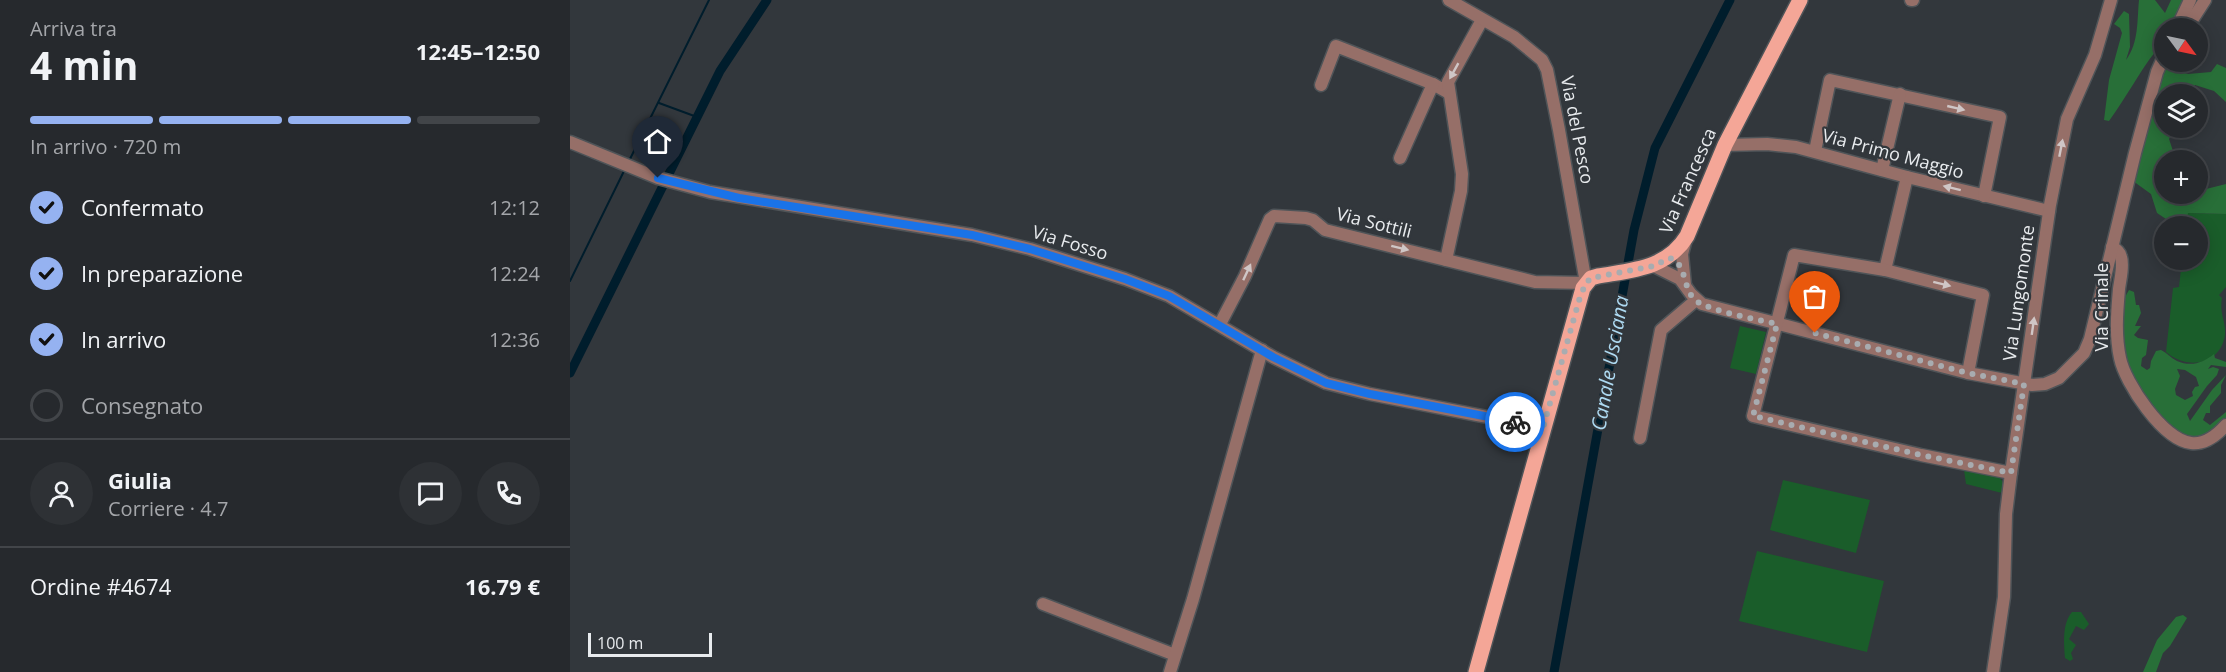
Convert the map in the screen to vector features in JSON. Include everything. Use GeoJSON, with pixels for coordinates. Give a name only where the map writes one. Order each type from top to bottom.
{"type":"FeatureCollection","features":[{"type":"Feature","properties":{"kind":"main road","name":"Via Francesca"},"geometry":{"type":"LineString","coordinates":[[1592,279],[1654,266],[1669,258],[1680,248],[1725,145],[1800,0]]}},
{"type":"Feature","properties":{"kind":"main road"},"geometry":{"type":"LineString","coordinates":[[1476,672],[1580,297],[1592,279]]}},
{"type":"Feature","properties":{"kind":"street","name":"Via del Pesco"},"geometry":{"type":"LineString","coordinates":[[1449,0],[1527,46],[1542,60],[1547,70],[1592,279]]}},
{"type":"Feature","properties":{"kind":"street","name":"Via Lungomonte"},"geometry":{"type":"LineString","coordinates":[[1993,672],[2003,605],[2006,514],[2011,473],[2050,208],[2067,119],[2096,55],[2111,0]]}},
{"type":"Feature","properties":{"kind":"street"},"geometry":{"type":"LineString","coordinates":[[2182,18],[2190,0]]}},
{"type":"Feature","properties":{"kind":"street"},"geometry":{"type":"LineString","coordinates":[[2193,18],[2205,0]]}},
{"type":"Feature","properties":{"kind":"street"},"geometry":{"type":"LineString","coordinates":[[1446,260],[1461,191],[1462,174],[1448,82],[1482,20]]}},
{"type":"Feature","properties":{"kind":"street"},"geometry":{"type":"LineString","coordinates":[[1321,85],[1336,45],[1433,84],[1449,93]]}},
{"type":"Feature","properties":{"kind":"street"},"geometry":{"type":"LineString","coordinates":[[1669,258],[1671,265],[1696,300],[1702,304],[1968,373],[2024,384],[2045,384],[2055,381],[2084,353],[2090,339],[2157,72]]}},
{"type":"Feature","properties":{"kind":"street"},"geometry":{"type":"LineString","coordinates":[[1815,151],[1830,80],[2000,117],[1984,196]]}},
{"type":"Feature","properties":{"kind":"street"},"geometry":{"type":"LineString","coordinates":[[1400,158],[1433,84]]}},
{"type":"Feature","properties":{"kind":"street"},"geometry":{"type":"LineString","coordinates":[[1882,170],[1900,94]]}},
{"type":"Feature","properties":{"kind":"street","name":"Via Fosso"},"geometry":{"type":"LineString","coordinates":[[570,142],[658,178],[710,192],[972,235],[1030,249],[1125,279],[1169,296],[1262,350],[1326,383],[1370,394],[1543,428]]}},
{"type":"Feature","properties":{"kind":"street","name":"Via Primo Maggio"},"geometry":{"type":"LineString","coordinates":[[1725,145],[1782,145],[1815,151],[1984,196],[2050,208]]}},
{"type":"Feature","properties":{"kind":"street"},"geometry":{"type":"LineString","coordinates":[[1885,270],[1907,177]]}},
{"type":"Feature","properties":{"kind":"street","name":"Via Sottili"},"geometry":{"type":"LineString","coordinates":[[1220,324],[1245,276],[1270,219],[1274,216],[1306,218],[1313,220],[1325,230],[1535,282],[1592,279]]}},
{"type":"Feature","properties":{"kind":"street"},"geometry":{"type":"LineString","coordinates":[[1683,279],[1682,254],[1687,236]]}},
{"type":"Feature","properties":{"kind":"street","name":"Via Crinale"},"geometry":{"type":"LineString","coordinates":[[2112,247],[2118,250],[2122,260],[2117,318],[2118,346],[2124,373],[2134,390],[2168,432],[2183,442],[2193,444],[2208,440],[2226,425]]}},
{"type":"Feature","properties":{"kind":"street"},"geometry":{"type":"LineString","coordinates":[[1968,373],[1983,295],[1885,270],[1794,255],[1753,416],[1921,455],[2011,473]]}},
{"type":"Feature","properties":{"kind":"street"},"geometry":{"type":"LineString","coordinates":[[1654,266],[1683,279]]}},
{"type":"Feature","properties":{"kind":"street"},"geometry":{"type":"LineString","coordinates":[[1640,438],[1662,330],[1696,300]]}},
{"type":"Feature","properties":{"kind":"street"},"geometry":{"type":"LineString","coordinates":[[1170,672],[1193,599],[1262,350]]}},
{"type":"Feature","properties":{"kind":"street"},"geometry":{"type":"LineString","coordinates":[[1043,604],[1174,655]]}},
{"type":"Feature","properties":{"kind":"green space"},"geometry":{"type":"Polygon","coordinates":[[[2139,0],[2155,0],[2165,13],[2171,0],[2185,0],[2177,18],[2154,18],[2154,53],[2109,121],[2104,120],[2109,80],[2122,33],[2120,28],[2114,24],[2124,11],[2129,14],[2130,47],[2126,60],[2133,46],[2139,0]]]}},
{"type":"Feature","properties":{"kind":"green space"},"geometry":{"type":"Polygon","coordinates":[[[2217,64],[2226,68],[2226,102],[2214,91],[2208,89],[2208,84],[2159,84],[2164,72],[2188,74],[2211,72],[2217,64]]]}},
{"type":"Feature","properties":{"kind":"green space"},"geometry":{"type":"Polygon","coordinates":[[[2154,103],[2154,138],[2170,138],[2173,150],[2154,150],[2154,204],[2151,194],[2133,181],[2154,103]]]}},
{"type":"Feature","properties":{"kind":"green space"},"geometry":{"type":"Polygon","coordinates":[[[2226,184],[2226,214],[2188,213],[2188,216],[2162,216],[2157,213],[2154,204],[2208,204],[2208,188],[2226,184]]]}},
{"type":"Feature","properties":{"kind":"green space"},"geometry":{"type":"Polygon","coordinates":[[[2188,213],[2226,214],[2226,287],[2219,295],[2222,298],[2221,308],[2225,335],[2217,353],[2210,359],[2193,363],[2174,358],[2166,352],[2173,288],[2179,287],[2181,270],[2208,270],[2208,216],[2188,216],[2188,213]]]}},
{"type":"Feature","properties":{"kind":"green space"},"geometry":{"type":"Polygon","coordinates":[[[2129,290],[2134,292],[2136,305],[2139,305],[2141,313],[2135,326],[2141,326],[2134,335],[2148,340],[2146,355],[2142,358],[2141,366],[2147,370],[2150,368],[2156,351],[2161,350],[2175,360],[2187,364],[2206,360],[2214,354],[2215,358],[2226,362],[2226,367],[2211,365],[2208,369],[2213,367],[2219,369],[2217,375],[2187,414],[2190,421],[2226,375],[2221,385],[2221,393],[2210,406],[2210,413],[2206,413],[2203,420],[2210,425],[2226,412],[2226,419],[2209,435],[2192,440],[2183,435],[2163,419],[2138,388],[2128,367],[2123,346],[2122,312],[2129,290]],[[2177,369],[2180,376],[2175,389],[2176,395],[2185,400],[2193,396],[2192,392],[2195,387],[2199,386],[2196,377],[2185,370],[2177,369]]]}},
{"type":"Feature","properties":{"kind":"green space"},"geometry":{"type":"Polygon","coordinates":[[[1740,326],[1766,332],[1756,374],[1730,368],[1740,326]]]}},
{"type":"Feature","properties":{"kind":"green space"},"geometry":{"type":"Polygon","coordinates":[[[1964,470],[1999,477],[2003,482],[2002,493],[1966,484],[1964,470]]]}},
{"type":"Feature","properties":{"kind":"green space"},"geometry":{"type":"Polygon","coordinates":[[[1783,480],[1870,500],[1856,553],[1770,530],[1783,480]]]}},
{"type":"Feature","properties":{"kind":"green space"},"geometry":{"type":"Polygon","coordinates":[[[1757,551],[1884,581],[1867,652],[1739,621],[1757,551]]]}},
{"type":"Feature","properties":{"kind":"green space"},"geometry":{"type":"Polygon","coordinates":[[[2072,612],[2081,612],[2089,624],[2084,630],[2076,626],[2069,639],[2076,645],[2071,653],[2073,659],[2070,661],[2065,658],[2064,634],[2072,612]]]}},
{"type":"Feature","properties":{"kind":"green space"},"geometry":{"type":"Polygon","coordinates":[[[2183,615],[2187,618],[2170,646],[2163,653],[2156,672],[2143,672],[2157,640],[2176,617],[2183,615]]]}},
{"type":"Feature","properties":{"kind":"waterway"},"geometry":{"type":"LineString","coordinates":[[629,161],[709,0]]}},
{"type":"Feature","properties":{"kind":"waterway"},"geometry":{"type":"LineString","coordinates":[[570,373],[720,71],[767,0]]}},
{"type":"Feature","properties":{"kind":"waterway","name":"Canale Usciana"},"geometry":{"type":"LineString","coordinates":[[1554,672],[1634,230],[1655,148],[1730,0]]}},
{"type":"Feature","properties":{"kind":"waterway"},"geometry":{"type":"LineString","coordinates":[[659,103],[697,117]]}},
{"type":"Feature","properties":{"kind":"waterway"},"geometry":{"type":"LineString","coordinates":[[570,281],[625,169]]}},
{"type":"Feature","properties":{"kind":"way so far"},"geometry":{"type":"LineString","coordinates":[[1515,422],[1543,428],[1586,283],[1591,278],[1654,266],[1672,258],[1684,273],[1685,285],[1690,294],[1702,304],[1777,324],[1753,416],[1921,455],[2011,473],[2024,384],[1968,373],[1815,333]]}},
{"type":"Feature","properties":{"kind":"route"},"geometry":{"type":"LineString","coordinates":[[658,178],[739,198],[972,235],[1030,249],[1125,279],[1169,296],[1273,357],[1326,383],[1370,394],[1515,422]]}}]}
